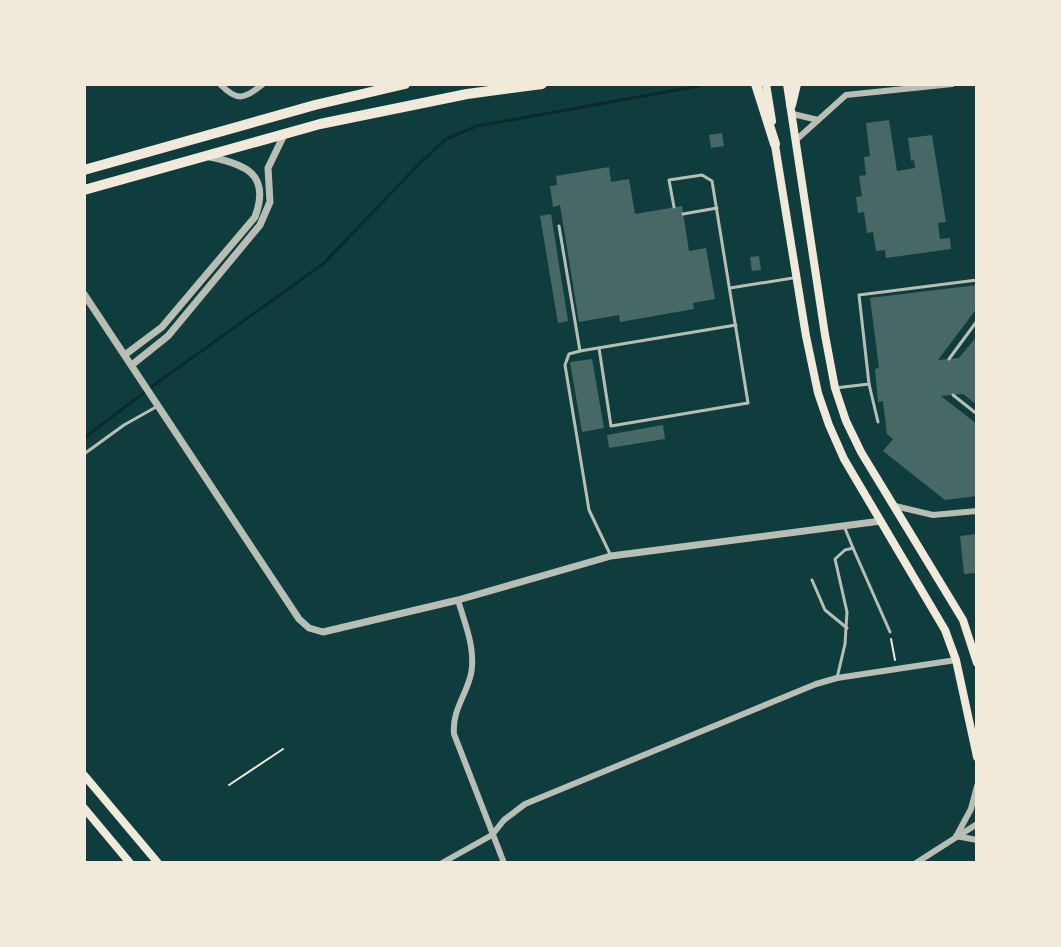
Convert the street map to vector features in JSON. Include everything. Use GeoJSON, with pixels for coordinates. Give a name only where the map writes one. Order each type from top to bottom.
{"type":"FeatureCollection","features":[{"type":"Feature","properties":{"kind":"highway"},"geometry":{"type":"LineString","coordinates":[[84,170],[315,105],[405,84]]}},
{"type":"Feature","properties":{"kind":"highway"},"geometry":{"type":"LineString","coordinates":[[84,190],[320,124],[467,94],[542,84]]}},
{"type":"Feature","properties":{"kind":"highway"},"geometry":{"type":"LineString","coordinates":[[756,84],[775,144]]}},
{"type":"Feature","properties":{"kind":"highway"},"geometry":{"type":"LineString","coordinates":[[792,110],[796,84]]}},
{"type":"Feature","properties":{"kind":"main road"},"geometry":{"type":"LineString","coordinates":[[766,84],[818,393],[844,459],[945,630],[956,660],[977,757]]}},
{"type":"Feature","properties":{"kind":"main road"},"geometry":{"type":"LineString","coordinates":[[787,84],[835,388],[861,452],[963,620],[977,663]]}},
{"type":"Feature","properties":{"kind":"main road"},"geometry":{"type":"LineString","coordinates":[[84,775],[158,863]]}},
{"type":"Feature","properties":{"kind":"main road"},"geometry":{"type":"LineString","coordinates":[[84,808],[130,863]]}},
{"type":"Feature","properties":{"kind":"street"},"geometry":{"type":"LineString","coordinates":[[220,84],[229,94],[239,97],[248,96],[263,84]]}},
{"type":"Feature","properties":{"kind":"street"},"geometry":{"type":"LineString","coordinates":[[845,84],[846,95]]}},
{"type":"Feature","properties":{"kind":"street"},"geometry":{"type":"LineString","coordinates":[[796,140],[846,95],[952,84]]}},
{"type":"Feature","properties":{"kind":"street"},"geometry":{"type":"LineString","coordinates":[[792,110],[818,120]]}},
{"type":"Feature","properties":{"kind":"street"},"geometry":{"type":"LineString","coordinates":[[133,364],[168,336],[260,225],[270,202],[268,168],[285,134]]}},
{"type":"Feature","properties":{"kind":"street"},"geometry":{"type":"LineString","coordinates":[[126,354],[162,327],[255,217],[260,196],[253,174],[236,162],[206,156]]}},
{"type":"Feature","properties":{"kind":"street"},"geometry":{"type":"LineString","coordinates":[[84,294],[299,619],[309,628],[323,632],[458,600],[611,556],[881,521]]}},
{"type":"Feature","properties":{"kind":"street"},"geometry":{"type":"LineString","coordinates":[[895,506],[933,515],[977,511]]}},
{"type":"Feature","properties":{"kind":"street"},"geometry":{"type":"LineString","coordinates":[[458,600],[473,659],[465,692],[453,720],[454,734],[504,863]]}},
{"type":"Feature","properties":{"kind":"street"},"geometry":{"type":"LineString","coordinates":[[442,863],[492,835],[504,820],[525,804],[816,684],[956,660]]}},
{"type":"Feature","properties":{"kind":"street"},"geometry":{"type":"LineString","coordinates":[[956,836],[971,809],[977,786]]}},
{"type":"Feature","properties":{"kind":"street"},"geometry":{"type":"LineString","coordinates":[[916,863],[977,824]]}},
{"type":"Feature","properties":{"kind":"street"},"geometry":{"type":"LineString","coordinates":[[956,836],[977,840]]}},
{"type":"Feature","properties":{"kind":"lane"},"geometry":{"type":"LineString","coordinates":[[599,348],[611,426],[748,403],[712,181],[702,175],[669,180],[674,207]]}},
{"type":"Feature","properties":{"kind":"lane"},"geometry":{"type":"LineString","coordinates":[[683,214],[717,208]]}},
{"type":"Feature","properties":{"kind":"lane"},"geometry":{"type":"LineString","coordinates":[[559,226],[580,351]]}},
{"type":"Feature","properties":{"kind":"lane"},"geometry":{"type":"LineString","coordinates":[[730,288],[797,277]]}},
{"type":"Feature","properties":{"kind":"lane"},"geometry":{"type":"LineString","coordinates":[[878,422],[869,384],[859,295],[977,280]]}},
{"type":"Feature","properties":{"kind":"lane"},"geometry":{"type":"LineString","coordinates":[[949,359],[977,321]]}},
{"type":"Feature","properties":{"kind":"lane"},"geometry":{"type":"LineString","coordinates":[[611,556],[589,510],[565,365],[569,354],[736,325]]}},
{"type":"Feature","properties":{"kind":"lane"},"geometry":{"type":"LineString","coordinates":[[835,388],[869,384]]}},
{"type":"Feature","properties":{"kind":"lane"},"geometry":{"type":"LineString","coordinates":[[953,395],[977,414]]}},
{"type":"Feature","properties":{"kind":"lane"},"geometry":{"type":"LineString","coordinates":[[84,454],[158,403]]}},
{"type":"Feature","properties":{"kind":"lane"},"geometry":{"type":"LineString","coordinates":[[844,526],[890,632]]}},
{"type":"Feature","properties":{"kind":"lane"},"geometry":{"type":"LineString","coordinates":[[837,678],[847,612],[835,559],[845,550],[853,548]]}},
{"type":"Feature","properties":{"kind":"lane"},"geometry":{"type":"LineString","coordinates":[[812,580],[825,610],[847,628]]}},
{"type":"Feature","properties":{"kind":"path"},"geometry":{"type":"LineString","coordinates":[[890,632],[897,669]]}},
{"type":"Feature","properties":{"kind":"path"},"geometry":{"type":"LineString","coordinates":[[229,785],[283,749]]}},
{"type":"Feature","properties":{"kind":"building"},"geometry":{"type":"Polygon","coordinates":[[[889,120],[897,171],[915,168],[908,138],[932,135],[946,222],[938,223],[940,239],[950,238],[951,249],[886,258],[885,250],[876,251],[873,232],[867,233],[864,212],[858,213],[856,197],[862,196],[859,176],[866,175],[864,157],[870,156],[866,123],[889,120]]]}},
{"type":"Feature","properties":{"kind":"building"},"geometry":{"type":"Polygon","coordinates":[[[722,133],[724,146],[711,148],[709,135],[722,133]]]}},
{"type":"Feature","properties":{"kind":"building"},"geometry":{"type":"Polygon","coordinates":[[[609,167],[611,182],[629,179],[635,214],[682,206],[689,251],[706,248],[715,299],[693,303],[694,309],[620,322],[619,315],[579,322],[560,205],[553,207],[550,186],[557,185],[556,176],[609,167]]]}},
{"type":"Feature","properties":{"kind":"building"},"geometry":{"type":"Polygon","coordinates":[[[551,214],[568,321],[558,323],[540,216],[551,214]]]}},
{"type":"Feature","properties":{"kind":"building"},"geometry":{"type":"Polygon","coordinates":[[[759,256],[761,270],[752,271],[750,257],[759,256]]]}},
{"type":"Feature","properties":{"kind":"building"},"geometry":{"type":"Polygon","coordinates":[[[977,285],[977,308],[938,360],[959,358],[977,336],[977,405],[963,394],[941,396],[977,424],[977,496],[945,500],[883,451],[893,439],[887,434],[883,401],[878,402],[875,369],[879,368],[870,298],[977,285]]]}},
{"type":"Feature","properties":{"kind":"building"},"geometry":{"type":"Polygon","coordinates":[[[592,359],[604,428],[582,432],[570,362],[592,359]]]}},
{"type":"Feature","properties":{"kind":"building"},"geometry":{"type":"Polygon","coordinates":[[[663,425],[665,439],[609,448],[607,435],[663,425]]]}},
{"type":"Feature","properties":{"kind":"building"},"geometry":{"type":"Polygon","coordinates":[[[977,534],[977,573],[964,574],[960,536],[977,534]]]}},
{"type":"Feature","properties":{"kind":"waterway"},"geometry":{"type":"LineString","coordinates":[[84,438],[323,264],[446,139],[477,126],[699,86]]}}]}
